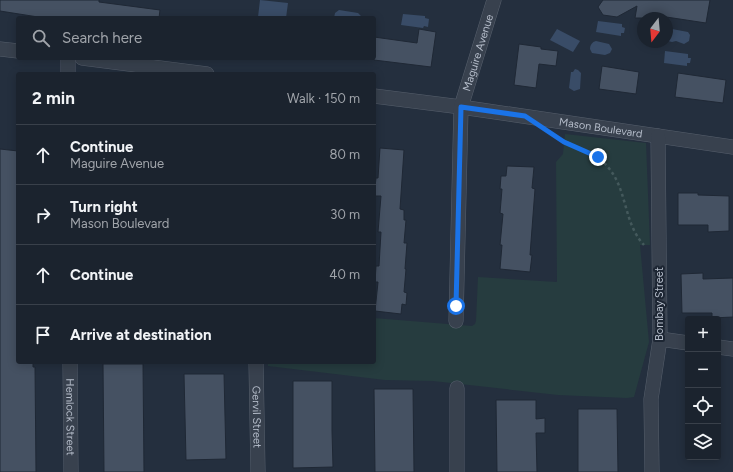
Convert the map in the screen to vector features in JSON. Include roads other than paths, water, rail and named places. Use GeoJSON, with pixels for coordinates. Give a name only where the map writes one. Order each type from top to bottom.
{"type":"FeatureCollection","features":[{"type":"Feature","properties":{"kind":"street","name":"Maguire Avenue"},"geometry":{"type":"LineString","coordinates":[[456,321],[461,107],[494,0]]}},
{"type":"Feature","properties":{"kind":"street"},"geometry":{"type":"LineString","coordinates":[[0,49],[16,51]]}},
{"type":"Feature","properties":{"kind":"street"},"geometry":{"type":"LineString","coordinates":[[68,60],[68,72]]}},
{"type":"Feature","properties":{"kind":"street"},"geometry":{"type":"LineString","coordinates":[[98,60],[190,72]]}},
{"type":"Feature","properties":{"kind":"street","name":"Mason Boulevard"},"geometry":{"type":"LineString","coordinates":[[376,96],[461,107],[733,147]]}},
{"type":"Feature","properties":{"kind":"street","name":"Bombay Street"},"geometry":{"type":"LineString","coordinates":[[652,472],[651,399],[660,339],[658,136]]}},
{"type":"Feature","properties":{"kind":"street"},"geometry":{"type":"LineString","coordinates":[[660,339],[685,343]]}},
{"type":"Feature","properties":{"kind":"street"},"geometry":{"type":"LineString","coordinates":[[721,347],[733,349]]}},
{"type":"Feature","properties":{"kind":"street","name":"Hemlock Street"},"geometry":{"type":"LineString","coordinates":[[70,364],[71,472]]}},
{"type":"Feature","properties":{"kind":"street","name":"Gervil Street"},"geometry":{"type":"LineString","coordinates":[[256,364],[258,472]]}},
{"type":"Feature","properties":{"kind":"street"},"geometry":{"type":"LineString","coordinates":[[456,388],[457,472]]}},
{"type":"Feature","properties":{"kind":"water"},"geometry":{"type":"Polygon","coordinates":[[[260,0],[288,3],[286,16],[258,16],[260,0]]]}},
{"type":"Feature","properties":{"kind":"water"},"geometry":{"type":"Polygon","coordinates":[[[339,10],[358,13],[361,16],[334,16],[335,13],[339,10]]]}},
{"type":"Feature","properties":{"kind":"water"},"geometry":{"type":"Polygon","coordinates":[[[403,14],[425,16],[425,18],[429,19],[428,27],[424,26],[423,28],[401,25],[403,14]]]}},
{"type":"Feature","properties":{"kind":"water"},"geometry":{"type":"Polygon","coordinates":[[[598,21],[622,24],[622,27],[625,28],[624,33],[621,33],[621,36],[596,32],[598,21]]]}},
{"type":"Feature","properties":{"kind":"water"},"geometry":{"type":"Polygon","coordinates":[[[557,29],[580,41],[573,52],[550,40],[557,29]]]}},
{"type":"Feature","properties":{"kind":"water"},"geometry":{"type":"Polygon","coordinates":[[[673,29],[688,32],[690,35],[689,41],[684,44],[676,41],[673,42],[673,29]]]}},
{"type":"Feature","properties":{"kind":"water"},"geometry":{"type":"Polygon","coordinates":[[[596,41],[609,44],[612,49],[610,53],[605,55],[592,53],[590,46],[596,41]]]}},
{"type":"Feature","properties":{"kind":"water"},"geometry":{"type":"Polygon","coordinates":[[[665,51],[688,54],[688,58],[691,58],[690,63],[687,63],[687,66],[664,63],[665,51]]]}},
{"type":"Feature","properties":{"kind":"water"},"geometry":{"type":"Polygon","coordinates":[[[575,69],[581,73],[580,89],[574,91],[569,88],[571,72],[575,69]]]}}]}
